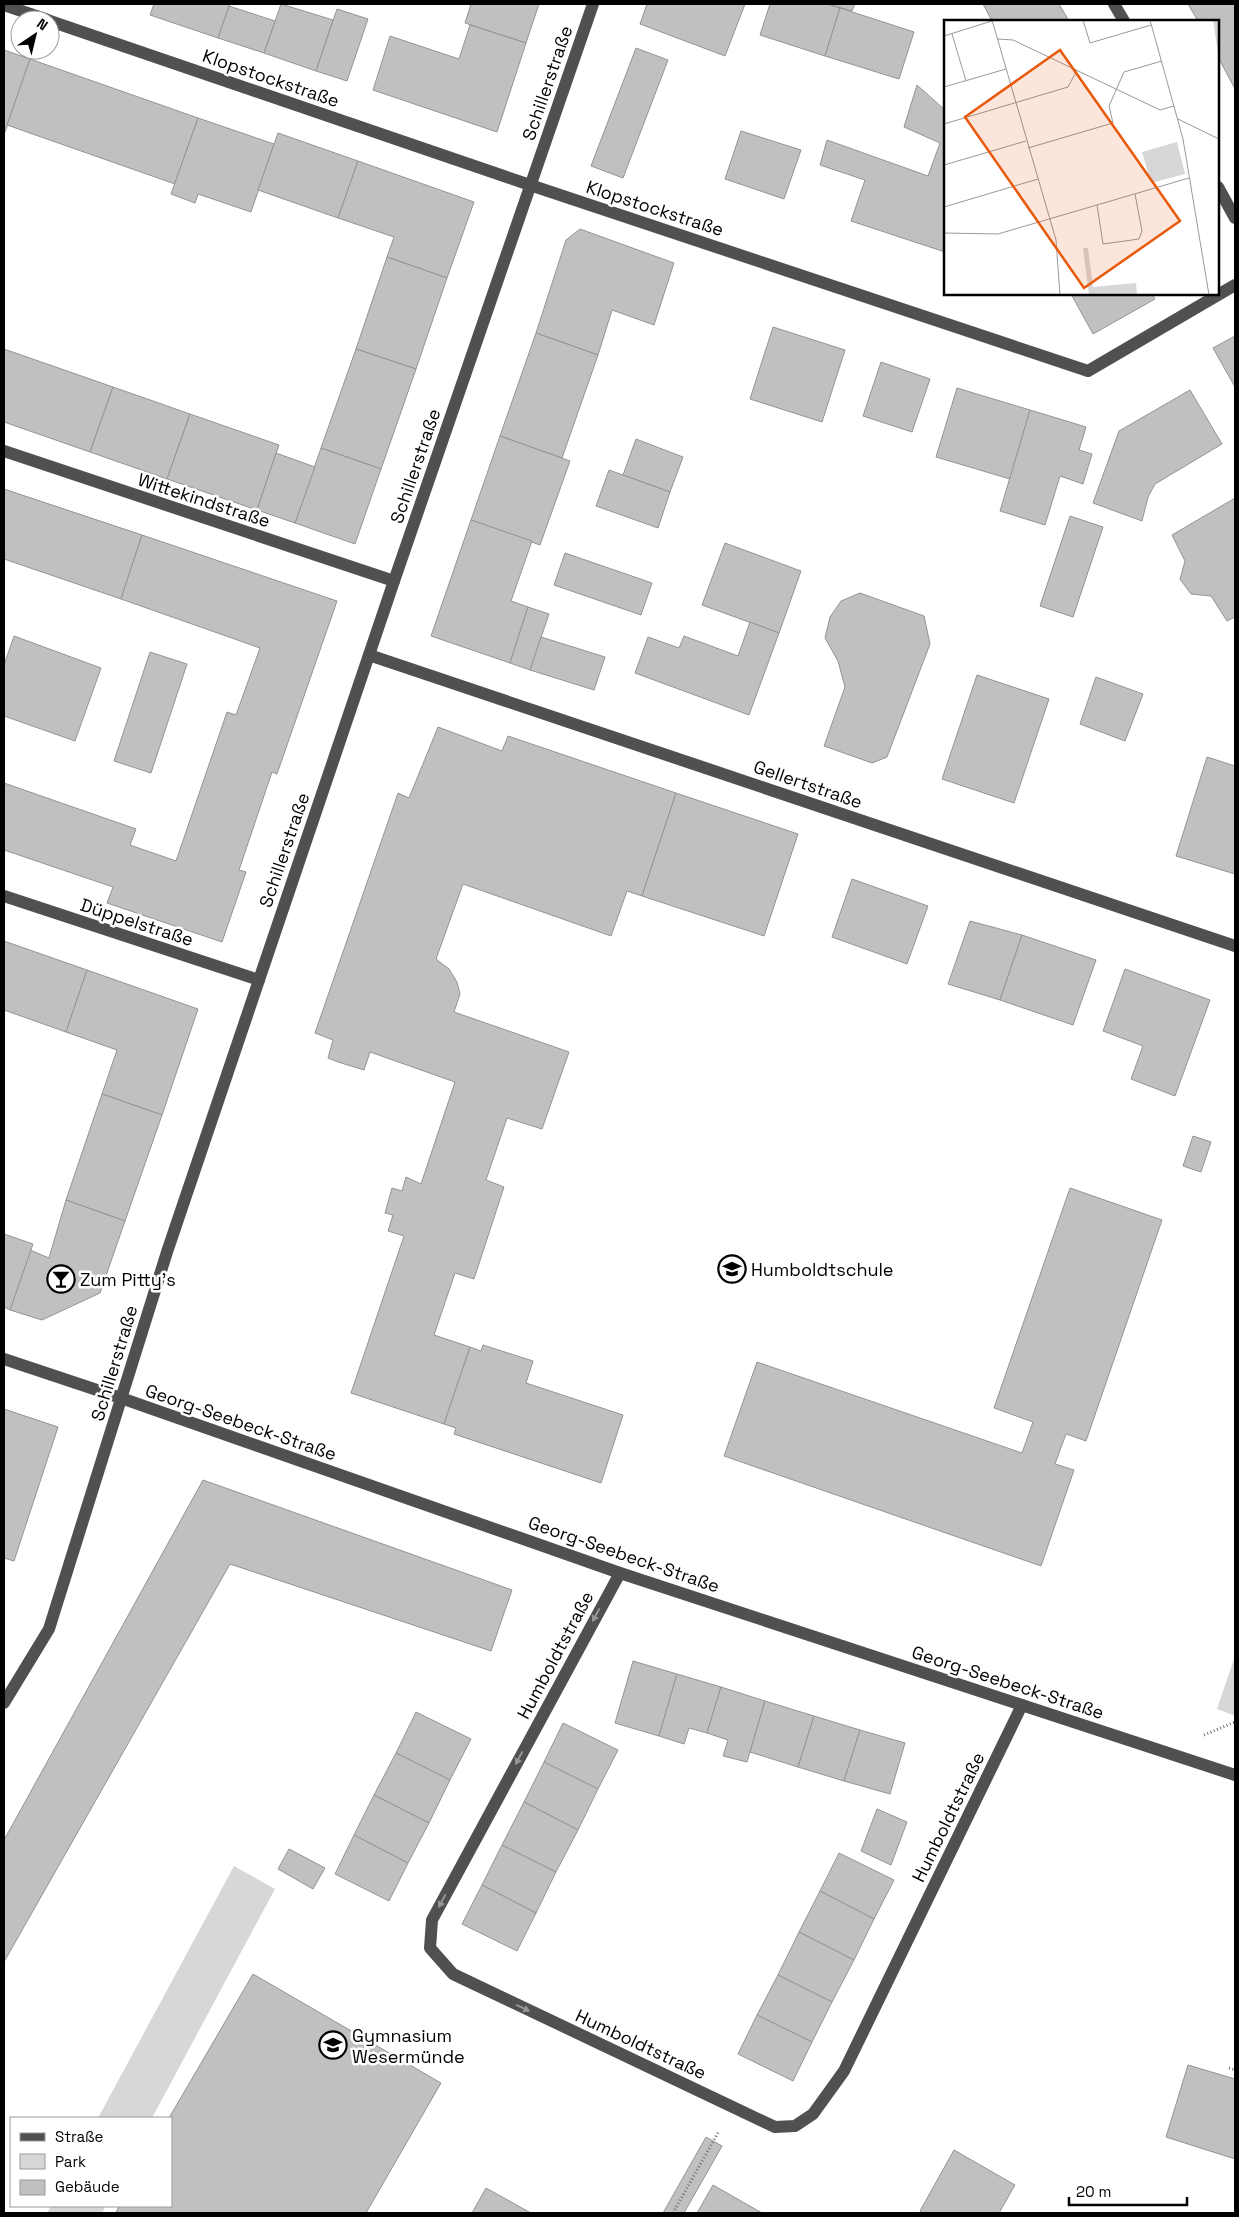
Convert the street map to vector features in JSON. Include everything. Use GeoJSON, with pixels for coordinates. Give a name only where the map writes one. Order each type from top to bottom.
{"type":"FeatureCollection","features":[{"type":"Feature","properties":{"kind":"street","name":"Schillerstraße"},"geometry":{"type":"LineString","coordinates":[[4,1703],[49,1629],[167,1252],[592,4]]}},
{"type":"Feature","properties":{"kind":"street"},"geometry":{"type":"LineString","coordinates":[[1114,4],[1123,20]]}},
{"type":"Feature","properties":{"kind":"street","name":"Klopstockstraße"},"geometry":{"type":"LineString","coordinates":[[4,5],[19,10]]}},
{"type":"Feature","properties":{"kind":"street","name":"Klopstockstraße"},"geometry":{"type":"LineString","coordinates":[[60,24],[530,186],[1088,371],[1218,295]]}},
{"type":"Feature","properties":{"kind":"street"},"geometry":{"type":"LineString","coordinates":[[1219,189],[1235,218]]}},
{"type":"Feature","properties":{"kind":"street","name":"Klopstockstraße"},"geometry":{"type":"LineString","coordinates":[[1219,294],[1235,285]]}},
{"type":"Feature","properties":{"kind":"street","name":"Wittekindstraße"},"geometry":{"type":"LineString","coordinates":[[4,452],[394,581]]}},
{"type":"Feature","properties":{"kind":"street","name":"Gellertstraße"},"geometry":{"type":"LineString","coordinates":[[369,655],[1235,946]]}},
{"type":"Feature","properties":{"kind":"street","name":"Düppelstraße"},"geometry":{"type":"LineString","coordinates":[[4,896],[259,980]]}},
{"type":"Feature","properties":{"kind":"street","name":"Georg-Seebeck-Straße"},"geometry":{"type":"LineString","coordinates":[[4,1359],[620,1572],[1235,1775]]}},
{"type":"Feature","properties":{"kind":"street","name":"Humboldtstraße"},"geometry":{"type":"LineString","coordinates":[[620,1572],[432,1920],[430,1948],[453,1974],[775,2127],[795,2126],[813,2114],[844,2072],[1022,1705]]}},
{"type":"Feature","properties":{"kind":"path"},"geometry":{"type":"LineString","coordinates":[[1229,2068],[1235,2070]]}},
{"type":"Feature","properties":{"kind":"path"},"geometry":{"type":"LineString","coordinates":[[673,2213],[733,2107]]}},
{"type":"Feature","properties":{"kind":"green space"},"geometry":{"type":"Polygon","coordinates":[[[1235,1656],[1235,1716],[1217,1709],[1235,1656]]]}},
{"type":"Feature","properties":{"kind":"green space"},"geometry":{"type":"Polygon","coordinates":[[[234,1866],[275,1889],[153,2117],[99,2117],[234,1866]]]}},
{"type":"Feature","properties":{"kind":"green space"},"geometry":{"type":"Polygon","coordinates":[[[50,2207],[105,2207],[102,2213],[47,2213],[50,2207]]]}},
{"type":"Feature","properties":{"kind":"building"},"geometry":{"type":"Polygon","coordinates":[[[154,4],[230,4],[218,38],[150,15],[154,4]]]}},
{"type":"Feature","properties":{"kind":"building"},"geometry":{"type":"Polygon","coordinates":[[[281,4],[333,20],[316,71],[264,53],[281,4]]]}},
{"type":"Feature","properties":{"kind":"building"},"geometry":{"type":"Polygon","coordinates":[[[471,4],[539,4],[526,43],[465,23],[471,4]]]}},
{"type":"Feature","properties":{"kind":"building"},"geometry":{"type":"Polygon","coordinates":[[[647,4],[745,4],[725,56],[640,24],[647,4]]]}},
{"type":"Feature","properties":{"kind":"building"},"geometry":{"type":"Polygon","coordinates":[[[770,4],[827,4],[840,8],[825,56],[760,35],[770,4]]]}},
{"type":"Feature","properties":{"kind":"building"},"geometry":{"type":"Polygon","coordinates":[[[827,4],[855,4],[852,11],[827,4]]]}},
{"type":"Feature","properties":{"kind":"building"},"geometry":{"type":"Polygon","coordinates":[[[983,4],[1059,4],[1068,20],[991,20],[983,4]]]}},
{"type":"Feature","properties":{"kind":"building"},"geometry":{"type":"Polygon","coordinates":[[[1188,4],[1235,4],[1235,89],[1219,59],[1219,20],[1197,20],[1188,4]]]}},
{"type":"Feature","properties":{"kind":"building"},"geometry":{"type":"Polygon","coordinates":[[[229,6],[275,21],[264,53],[218,38],[229,6]]]}},
{"type":"Feature","properties":{"kind":"building"},"geometry":{"type":"Polygon","coordinates":[[[840,8],[914,32],[899,79],[825,56],[840,8]]]}},
{"type":"Feature","properties":{"kind":"building"},"geometry":{"type":"Polygon","coordinates":[[[337,9],[368,19],[347,81],[316,71],[337,9]]]}},
{"type":"Feature","properties":{"kind":"building"},"geometry":{"type":"Polygon","coordinates":[[[470,25],[526,43],[497,132],[373,90],[390,36],[459,59],[470,25]]]}},
{"type":"Feature","properties":{"kind":"building"},"geometry":{"type":"Polygon","coordinates":[[[636,48],[668,60],[623,178],[591,166],[636,48]]]}},
{"type":"Feature","properties":{"kind":"building"},"geometry":{"type":"Polygon","coordinates":[[[4,50],[10,52],[10,60],[30,60],[4,135],[4,50]]]}},
{"type":"Feature","properties":{"kind":"building"},"geometry":{"type":"Polygon","coordinates":[[[30,60],[198,118],[175,184],[7,125],[30,60]]]}},
{"type":"Feature","properties":{"kind":"building"},"geometry":{"type":"Polygon","coordinates":[[[917,85],[944,109],[944,252],[851,221],[865,180],[820,165],[827,140],[928,176],[940,143],[904,127],[917,85]]]}},
{"type":"Feature","properties":{"kind":"building"},"geometry":{"type":"Polygon","coordinates":[[[198,118],[274,144],[251,212],[198,194],[195,203],[171,194],[198,118]]]}},
{"type":"Feature","properties":{"kind":"building"},"geometry":{"type":"Polygon","coordinates":[[[741,131],[801,150],[784,199],[725,179],[741,131]]]}},
{"type":"Feature","properties":{"kind":"building"},"geometry":{"type":"Polygon","coordinates":[[[278,133],[358,161],[338,218],[258,190],[278,133]]]}},
{"type":"Feature","properties":{"kind":"building"},"geometry":{"type":"Polygon","coordinates":[[[358,161],[474,202],[447,278],[387,257],[394,237],[338,218],[358,161]]]}},
{"type":"Feature","properties":{"kind":"building"},"geometry":{"type":"Polygon","coordinates":[[[580,229],[674,263],[654,325],[612,310],[598,355],[536,333],[566,240],[580,229]]]}},
{"type":"Feature","properties":{"kind":"building"},"geometry":{"type":"Polygon","coordinates":[[[387,257],[447,278],[416,369],[356,349],[387,257]]]}},
{"type":"Feature","properties":{"kind":"building"},"geometry":{"type":"Polygon","coordinates":[[[1072,295],[1153,295],[1155,299],[1093,334],[1072,295]]]}},
{"type":"Feature","properties":{"kind":"building"},"geometry":{"type":"Polygon","coordinates":[[[773,327],[845,350],[822,422],[750,399],[773,327]]]}},
{"type":"Feature","properties":{"kind":"building"},"geometry":{"type":"Polygon","coordinates":[[[536,333],[598,355],[562,458],[500,436],[536,333]]]}},
{"type":"Feature","properties":{"kind":"building"},"geometry":{"type":"Polygon","coordinates":[[[1235,336],[1235,387],[1213,348],[1235,336]]]}},
{"type":"Feature","properties":{"kind":"building"},"geometry":{"type":"Polygon","coordinates":[[[4,349],[113,387],[90,452],[4,422],[4,349]]]}},
{"type":"Feature","properties":{"kind":"building"},"geometry":{"type":"Polygon","coordinates":[[[356,349],[416,369],[381,469],[321,448],[356,349]]]}},
{"type":"Feature","properties":{"kind":"building"},"geometry":{"type":"Polygon","coordinates":[[[881,362],[930,379],[912,432],[863,416],[881,362]]]}},
{"type":"Feature","properties":{"kind":"building"},"geometry":{"type":"Polygon","coordinates":[[[113,387],[190,414],[167,479],[90,452],[113,387]]]}},
{"type":"Feature","properties":{"kind":"building"},"geometry":{"type":"Polygon","coordinates":[[[957,388],[1030,410],[1010,479],[936,457],[957,388]]]}},
{"type":"Feature","properties":{"kind":"building"},"geometry":{"type":"Polygon","coordinates":[[[1190,390],[1222,444],[1155,484],[1148,497],[1142,521],[1093,503],[1119,431],[1190,390]]]}},
{"type":"Feature","properties":{"kind":"building"},"geometry":{"type":"Polygon","coordinates":[[[1030,410],[1086,427],[1079,450],[1092,454],[1083,484],[1060,476],[1045,525],[1000,511],[1030,410]]]}},
{"type":"Feature","properties":{"kind":"building"},"geometry":{"type":"Polygon","coordinates":[[[190,414],[279,445],[257,510],[167,479],[190,414]]]}},
{"type":"Feature","properties":{"kind":"building"},"geometry":{"type":"Polygon","coordinates":[[[500,436],[570,461],[540,545],[471,520],[500,436]]]}},
{"type":"Feature","properties":{"kind":"building"},"geometry":{"type":"Polygon","coordinates":[[[636,439],[683,457],[670,492],[623,475],[636,439]]]}},
{"type":"Feature","properties":{"kind":"building"},"geometry":{"type":"Polygon","coordinates":[[[321,448],[381,469],[355,544],[295,523],[321,448]]]}},
{"type":"Feature","properties":{"kind":"building"},"geometry":{"type":"Polygon","coordinates":[[[276,453],[315,467],[295,523],[257,510],[276,453]]]}},
{"type":"Feature","properties":{"kind":"building"},"geometry":{"type":"Polygon","coordinates":[[[609,470],[670,492],[658,528],[596,506],[609,470]]]}},
{"type":"Feature","properties":{"kind":"building"},"geometry":{"type":"Polygon","coordinates":[[[4,489],[142,535],[121,599],[4,559],[4,489]]]}},
{"type":"Feature","properties":{"kind":"building"},"geometry":{"type":"Polygon","coordinates":[[[1235,498],[1235,617],[1227,621],[1211,596],[1191,594],[1180,579],[1185,561],[1172,535],[1235,498]]]}},
{"type":"Feature","properties":{"kind":"building"},"geometry":{"type":"Polygon","coordinates":[[[1070,516],[1103,527],[1073,617],[1040,606],[1070,516]]]}},
{"type":"Feature","properties":{"kind":"building"},"geometry":{"type":"Polygon","coordinates":[[[471,520],[532,541],[511,601],[528,607],[510,663],[431,636],[471,520]]]}},
{"type":"Feature","properties":{"kind":"building"},"geometry":{"type":"Polygon","coordinates":[[[142,535],[337,601],[277,774],[272,772],[239,870],[246,872],[222,942],[107,903],[113,887],[4,850],[4,783],[136,829],[130,845],[176,861],[227,712],[236,715],[260,648],[121,599],[142,535]]]}},
{"type":"Feature","properties":{"kind":"building"},"geometry":{"type":"Polygon","coordinates":[[[725,543],[801,571],[779,633],[702,605],[725,543]]]}},
{"type":"Feature","properties":{"kind":"building"},"geometry":{"type":"Polygon","coordinates":[[[565,553],[652,583],[641,615],[554,585],[565,553]]]}},
{"type":"Feature","properties":{"kind":"building"},"geometry":{"type":"Polygon","coordinates":[[[860,593],[924,616],[930,644],[887,757],[872,763],[824,746],[845,687],[838,661],[825,638],[830,617],[841,601],[860,593]]]}},
{"type":"Feature","properties":{"kind":"building"},"geometry":{"type":"Polygon","coordinates":[[[528,607],[549,614],[530,670],[510,663],[528,607]]]}},
{"type":"Feature","properties":{"kind":"building"},"geometry":{"type":"Polygon","coordinates":[[[750,622],[779,633],[749,715],[635,673],[648,637],[679,648],[684,636],[738,656],[750,622]]]}},
{"type":"Feature","properties":{"kind":"building"},"geometry":{"type":"Polygon","coordinates":[[[14,636],[101,668],[75,741],[4,716],[4,665],[14,636]]]}},
{"type":"Feature","properties":{"kind":"building"},"geometry":{"type":"Polygon","coordinates":[[[541,637],[605,657],[594,690],[530,670],[541,637]]]}},
{"type":"Feature","properties":{"kind":"building"},"geometry":{"type":"Polygon","coordinates":[[[150,652],[187,664],[151,773],[114,761],[150,652]]]}},
{"type":"Feature","properties":{"kind":"building"},"geometry":{"type":"Polygon","coordinates":[[[977,675],[1049,699],[1014,803],[942,779],[977,675]]]}},
{"type":"Feature","properties":{"kind":"building"},"geometry":{"type":"Polygon","coordinates":[[[1096,677],[1143,694],[1125,741],[1080,724],[1096,677]]]}},
{"type":"Feature","properties":{"kind":"building"},"geometry":{"type":"Polygon","coordinates":[[[438,727],[502,751],[508,736],[676,793],[642,896],[627,891],[611,936],[463,884],[436,959],[449,969],[457,982],[460,994],[454,1012],[569,1052],[542,1129],[507,1118],[486,1180],[504,1187],[474,1279],[455,1273],[434,1335],[470,1347],[444,1424],[351,1393],[404,1236],[388,1231],[393,1215],[385,1213],[392,1188],[402,1191],[406,1177],[421,1184],[455,1082],[370,1052],[364,1070],[338,1062],[328,1058],[333,1040],[315,1033],[398,793],[409,798],[438,727]]]}},
{"type":"Feature","properties":{"kind":"building"},"geometry":{"type":"Polygon","coordinates":[[[1207,757],[1235,766],[1235,874],[1176,856],[1207,757]]]}},
{"type":"Feature","properties":{"kind":"building"},"geometry":{"type":"Polygon","coordinates":[[[676,793],[798,834],[764,936],[642,896],[676,793]]]}},
{"type":"Feature","properties":{"kind":"building"},"geometry":{"type":"Polygon","coordinates":[[[852,879],[928,906],[907,964],[832,937],[852,879]]]}},
{"type":"Feature","properties":{"kind":"building"},"geometry":{"type":"Polygon","coordinates":[[[970,921],[1022,935],[1000,1000],[948,984],[970,921]]]}},
{"type":"Feature","properties":{"kind":"building"},"geometry":{"type":"Polygon","coordinates":[[[1022,935],[1096,960],[1073,1025],[1000,1000],[1022,935]]]}},
{"type":"Feature","properties":{"kind":"building"},"geometry":{"type":"Polygon","coordinates":[[[4,941],[87,970],[66,1032],[4,1010],[4,941]]]}},
{"type":"Feature","properties":{"kind":"building"},"geometry":{"type":"Polygon","coordinates":[[[1125,969],[1210,1000],[1175,1096],[1131,1079],[1143,1046],[1103,1031],[1125,969]]]}},
{"type":"Feature","properties":{"kind":"building"},"geometry":{"type":"Polygon","coordinates":[[[87,970],[198,1009],[162,1115],[102,1094],[117,1050],[66,1032],[87,970]]]}},
{"type":"Feature","properties":{"kind":"building"},"geometry":{"type":"Polygon","coordinates":[[[102,1094],[162,1115],[125,1221],[66,1200],[102,1094]]]}},
{"type":"Feature","properties":{"kind":"building"},"geometry":{"type":"Polygon","coordinates":[[[1193,1136],[1211,1142],[1201,1172],[1183,1166],[1193,1136]]]}},
{"type":"Feature","properties":{"kind":"building"},"geometry":{"type":"Polygon","coordinates":[[[1070,1188],[1162,1220],[1086,1441],[1066,1434],[1055,1464],[1074,1470],[1041,1566],[724,1456],[757,1362],[1022,1453],[1033,1422],[994,1408],[1070,1188]]]}},
{"type":"Feature","properties":{"kind":"building"},"geometry":{"type":"Polygon","coordinates":[[[66,1200],[125,1221],[100,1293],[42,1320],[10,1310],[30,1250],[49,1258],[66,1200]]]}},
{"type":"Feature","properties":{"kind":"building"},"geometry":{"type":"Polygon","coordinates":[[[4,1234],[33,1244],[10,1310],[4,1307],[4,1234]]]}},
{"type":"Feature","properties":{"kind":"building"},"geometry":{"type":"Polygon","coordinates":[[[483,1345],[533,1361],[526,1383],[623,1415],[601,1483],[454,1434],[456,1428],[444,1424],[470,1347],[481,1351],[483,1345]]]}},
{"type":"Feature","properties":{"kind":"building"},"geometry":{"type":"Polygon","coordinates":[[[4,1409],[58,1427],[14,1561],[4,1558],[4,1409]]]}},
{"type":"Feature","properties":{"kind":"building"},"geometry":{"type":"Polygon","coordinates":[[[203,1480],[512,1590],[491,1651],[230,1564],[4,1962],[4,1840],[203,1480]]]}},
{"type":"Feature","properties":{"kind":"building"},"geometry":{"type":"Polygon","coordinates":[[[633,1661],[677,1674],[659,1736],[615,1723],[633,1661]]]}},
{"type":"Feature","properties":{"kind":"building"},"geometry":{"type":"Polygon","coordinates":[[[677,1674],[721,1687],[707,1733],[689,1728],[684,1744],[659,1736],[677,1674]]]}},
{"type":"Feature","properties":{"kind":"building"},"geometry":{"type":"Polygon","coordinates":[[[721,1687],[765,1701],[747,1762],[723,1756],[728,1740],[707,1733],[721,1687]]]}},
{"type":"Feature","properties":{"kind":"building"},"geometry":{"type":"Polygon","coordinates":[[[765,1701],[814,1716],[798,1767],[750,1752],[765,1701]]]}},
{"type":"Feature","properties":{"kind":"building"},"geometry":{"type":"Polygon","coordinates":[[[416,1712],[471,1739],[450,1780],[396,1753],[416,1712]]]}},
{"type":"Feature","properties":{"kind":"building"},"geometry":{"type":"Polygon","coordinates":[[[814,1716],[860,1730],[844,1781],[798,1767],[814,1716]]]}},
{"type":"Feature","properties":{"kind":"building"},"geometry":{"type":"Polygon","coordinates":[[[563,1723],[618,1750],[598,1789],[544,1762],[563,1723]]]}},
{"type":"Feature","properties":{"kind":"building"},"geometry":{"type":"Polygon","coordinates":[[[860,1730],[905,1743],[890,1794],[844,1781],[860,1730]]]}},
{"type":"Feature","properties":{"kind":"building"},"geometry":{"type":"Polygon","coordinates":[[[396,1753],[450,1780],[429,1823],[374,1795],[396,1753]]]}},
{"type":"Feature","properties":{"kind":"building"},"geometry":{"type":"Polygon","coordinates":[[[544,1762],[598,1789],[578,1830],[524,1802],[544,1762]]]}},
{"type":"Feature","properties":{"kind":"building"},"geometry":{"type":"Polygon","coordinates":[[[374,1795],[429,1823],[408,1863],[354,1835],[374,1795]]]}},
{"type":"Feature","properties":{"kind":"building"},"geometry":{"type":"Polygon","coordinates":[[[524,1802],[578,1830],[556,1872],[502,1845],[524,1802]]]}},
{"type":"Feature","properties":{"kind":"building"},"geometry":{"type":"Polygon","coordinates":[[[877,1809],[907,1822],[891,1865],[861,1851],[877,1809]]]}},
{"type":"Feature","properties":{"kind":"building"},"geometry":{"type":"Polygon","coordinates":[[[354,1835],[408,1863],[389,1901],[335,1874],[354,1835]]]}},
{"type":"Feature","properties":{"kind":"building"},"geometry":{"type":"Polygon","coordinates":[[[502,1845],[556,1872],[536,1913],[482,1885],[502,1845]]]}},
{"type":"Feature","properties":{"kind":"building"},"geometry":{"type":"Polygon","coordinates":[[[289,1849],[325,1868],[313,1889],[278,1869],[289,1849]]]}},
{"type":"Feature","properties":{"kind":"building"},"geometry":{"type":"Polygon","coordinates":[[[839,1853],[894,1880],[874,1919],[820,1891],[839,1853]]]}},
{"type":"Feature","properties":{"kind":"building"},"geometry":{"type":"Polygon","coordinates":[[[482,1885],[536,1913],[517,1951],[462,1924],[482,1885]]]}},
{"type":"Feature","properties":{"kind":"building"},"geometry":{"type":"Polygon","coordinates":[[[820,1891],[874,1919],[854,1960],[799,1932],[820,1891]]]}},
{"type":"Feature","properties":{"kind":"building"},"geometry":{"type":"Polygon","coordinates":[[[799,1932],[854,1960],[832,2002],[778,1975],[799,1932]]]}},
{"type":"Feature","properties":{"kind":"building"},"geometry":{"type":"Polygon","coordinates":[[[253,1974],[441,2083],[366,2213],[116,2213],[119,2207],[172,2207],[172,2117],[170,2117],[253,1974]]]}},
{"type":"Feature","properties":{"kind":"building"},"geometry":{"type":"Polygon","coordinates":[[[778,1975],[832,2002],[812,2042],[757,2015],[778,1975]]]}},
{"type":"Feature","properties":{"kind":"building"},"geometry":{"type":"Polygon","coordinates":[[[757,2015],[812,2042],[793,2081],[738,2054],[757,2015]]]}},
{"type":"Feature","properties":{"kind":"building"},"geometry":{"type":"Polygon","coordinates":[[[1188,2065],[1235,2079],[1235,2159],[1166,2137],[1188,2065]]]}},
{"type":"Feature","properties":{"kind":"building"},"geometry":{"type":"Polygon","coordinates":[[[706,2137],[722,2146],[684,2213],[663,2213],[706,2137]]]}},
{"type":"Feature","properties":{"kind":"building"},"geometry":{"type":"Polygon","coordinates":[[[954,2150],[1015,2185],[999,2213],[924,2213],[920,2211],[954,2150]]]}},
{"type":"Feature","properties":{"kind":"building"},"geometry":{"type":"Polygon","coordinates":[[[713,2185],[762,2213],[697,2213],[713,2185]]]}},
{"type":"Feature","properties":{"kind":"building"},"geometry":{"type":"Polygon","coordinates":[[[486,2188],[531,2213],[472,2213],[486,2188]]]}},
{"type":"Feature","properties":{"kind":"place","name":"Humboldtschule"},"geometry":{"type":"Point","coordinates":[732,1269]}},
{"type":"Feature","properties":{"kind":"place","name":"Zum Pitty's"},"geometry":{"type":"Point","coordinates":[61,1279]}},
{"type":"Feature","properties":{"kind":"place","name":"Gymnasium Wesermünde"},"geometry":{"type":"Point","coordinates":[333,2045]}}]}
